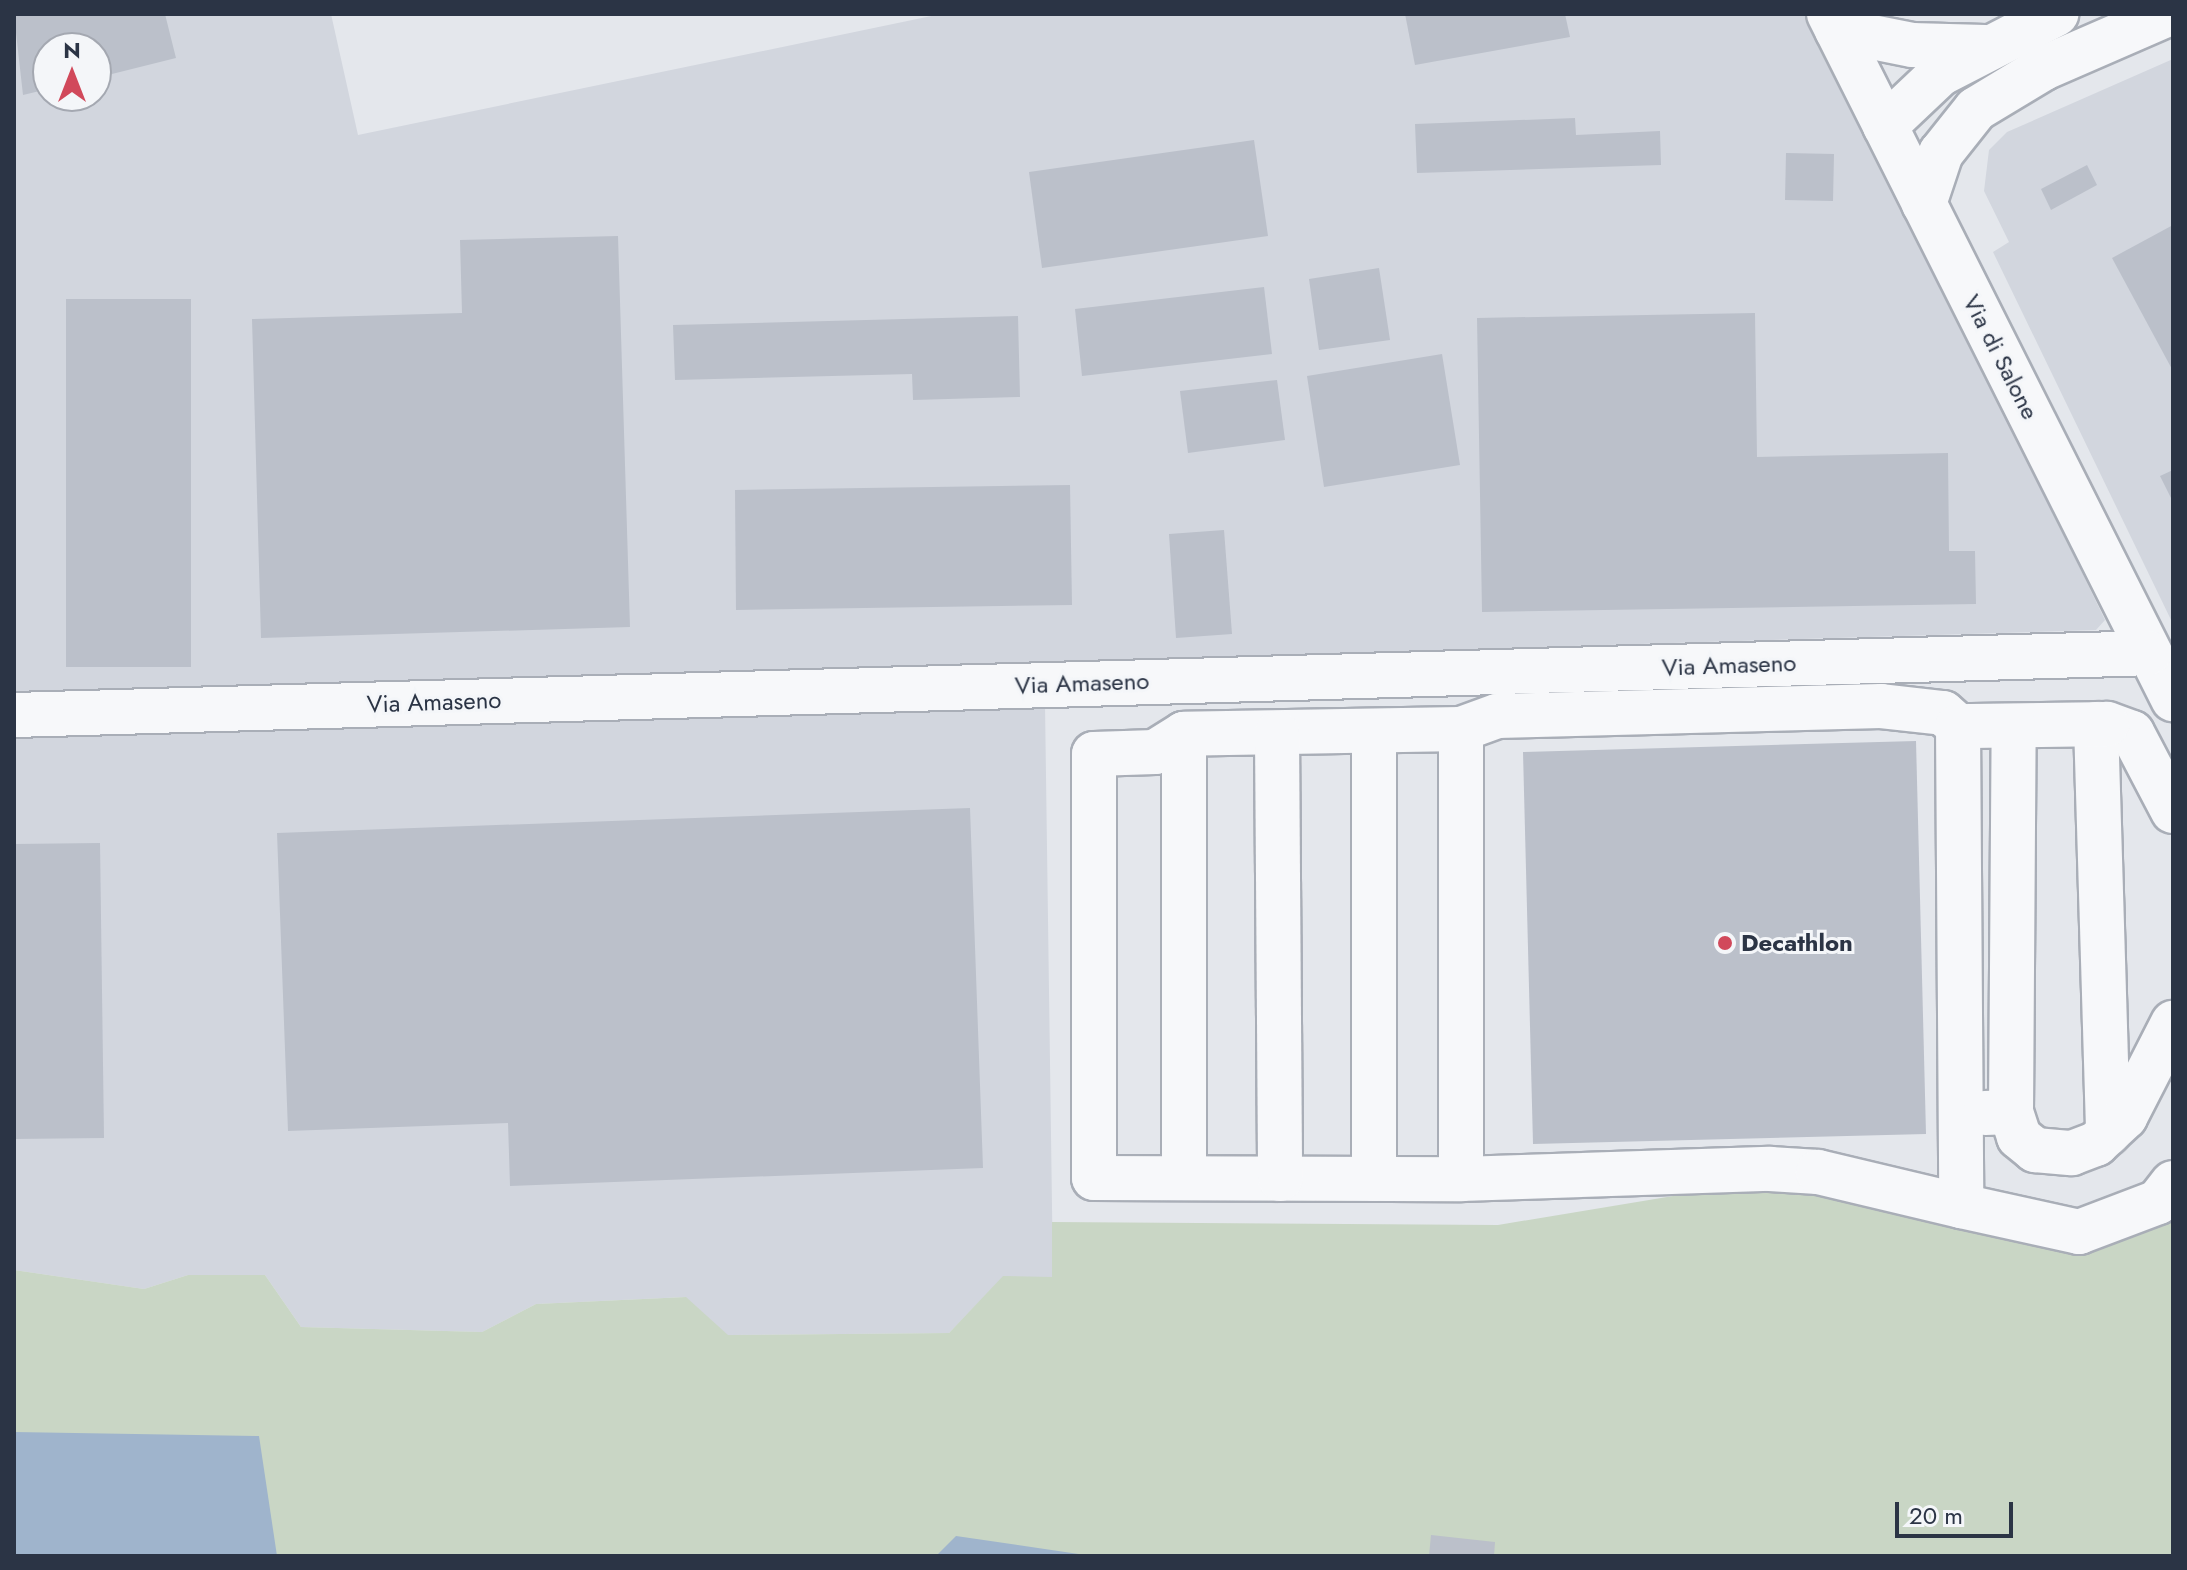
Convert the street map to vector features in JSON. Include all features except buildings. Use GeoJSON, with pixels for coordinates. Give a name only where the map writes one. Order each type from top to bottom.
{"type":"FeatureCollection","features":[{"type":"Feature","properties":{"kind":"street"},"geometry":{"type":"LineString","coordinates":[[1885,126],[1940,74],[1985,47],[2056,14]]}},
{"type":"Feature","properties":{"kind":"street"},"geometry":{"type":"LineString","coordinates":[[1924,204],[1941,153],[1976,109],[2044,68],[2168,14]]}},
{"type":"Feature","properties":{"kind":"street"},"geometry":{"type":"LineString","coordinates":[[1833,22],[1912,45],[1985,47]]}},
{"type":"Feature","properties":{"kind":"street","name":"Via di Salone"},"geometry":{"type":"LineString","coordinates":[[1833,22],[2173,699]]}},
{"type":"Feature","properties":{"kind":"street","name":"Via Amaseno"},"geometry":{"type":"LineString","coordinates":[[14,715],[2149,653]]}},
{"type":"Feature","properties":{"kind":"street"},"geometry":{"type":"LineString","coordinates":[[2173,811],[2132,733],[2096,724],[1958,726],[1928,709],[1881,706],[1497,716],[1461,729],[1184,734],[1155,752],[1094,754],[1094,1178],[1461,1179],[1770,1169],[1818,1172],[2079,1232],[2158,1202],[2173,1183]]}},
{"type":"Feature","properties":{"kind":"street"},"geometry":{"type":"LineString","coordinates":[[2096,724],[2108,1133]]}},
{"type":"Feature","properties":{"kind":"street"},"geometry":{"type":"LineString","coordinates":[[1958,726],[1961,1206]]}},
{"type":"Feature","properties":{"kind":"street"},"geometry":{"type":"LineString","coordinates":[[2014,726],[2011,1112],[2019,1137],[2035,1150],[2072,1153],[2108,1133],[2125,1117],[2173,1023]]}},
{"type":"Feature","properties":{"kind":"street"},"geometry":{"type":"LineString","coordinates":[[1461,729],[1461,1179]]}},
{"type":"Feature","properties":{"kind":"street"},"geometry":{"type":"LineString","coordinates":[[1374,731],[1374,1179]]}},
{"type":"Feature","properties":{"kind":"street"},"geometry":{"type":"LineString","coordinates":[[1277,733],[1280,1179]]}},
{"type":"Feature","properties":{"kind":"street"},"geometry":{"type":"LineString","coordinates":[[1184,734],[1184,1178]]}},
{"type":"Feature","properties":{"kind":"street"},"geometry":{"type":"LineString","coordinates":[[1959,1114],[2011,1112]]}},
{"type":"Feature","properties":{"kind":"shaded area"},"geometry":{"type":"Polygon","coordinates":[[[14,14],[331,14],[358,135],[941,14],[1812,14],[2105,620],[2096,630],[14,694],[14,14]]]}},
{"type":"Feature","properties":{"kind":"shaded area"},"geometry":{"type":"Polygon","coordinates":[[[2173,59],[2173,624],[1993,252],[2009,242],[1984,191],[1989,150],[2007,132],[2173,59]]]}},
{"type":"Feature","properties":{"kind":"shaded area"},"geometry":{"type":"Polygon","coordinates":[[[1045,704],[1053,1277],[1003,1277],[949,1333],[727,1335],[685,1297],[536,1304],[482,1332],[301,1327],[265,1275],[188,1275],[144,1289],[14,1270],[14,735],[1045,704]]]}},
{"type":"Feature","properties":{"kind":"green space"},"geometry":{"type":"Polygon","coordinates":[[[1818,1172],[2079,1231],[2173,1208],[2173,1556],[14,1556],[14,1270],[144,1289],[188,1275],[265,1275],[301,1327],[482,1332],[536,1304],[686,1297],[728,1335],[949,1333],[1003,1276],[1052,1277],[1052,1222],[1498,1225],[1818,1172]]]}},
{"type":"Feature","properties":{"kind":"water"},"geometry":{"type":"Polygon","coordinates":[[[14,1432],[259,1436],[277,1556],[14,1556],[14,1432]]]}},
{"type":"Feature","properties":{"kind":"water"},"geometry":{"type":"Polygon","coordinates":[[[956,1536],[1092,1556],[936,1556],[956,1536]]]}},
{"type":"Feature","properties":{"kind":"place","name":"Decathlon"},"geometry":{"type":"Point","coordinates":[1725,943]}}]}
